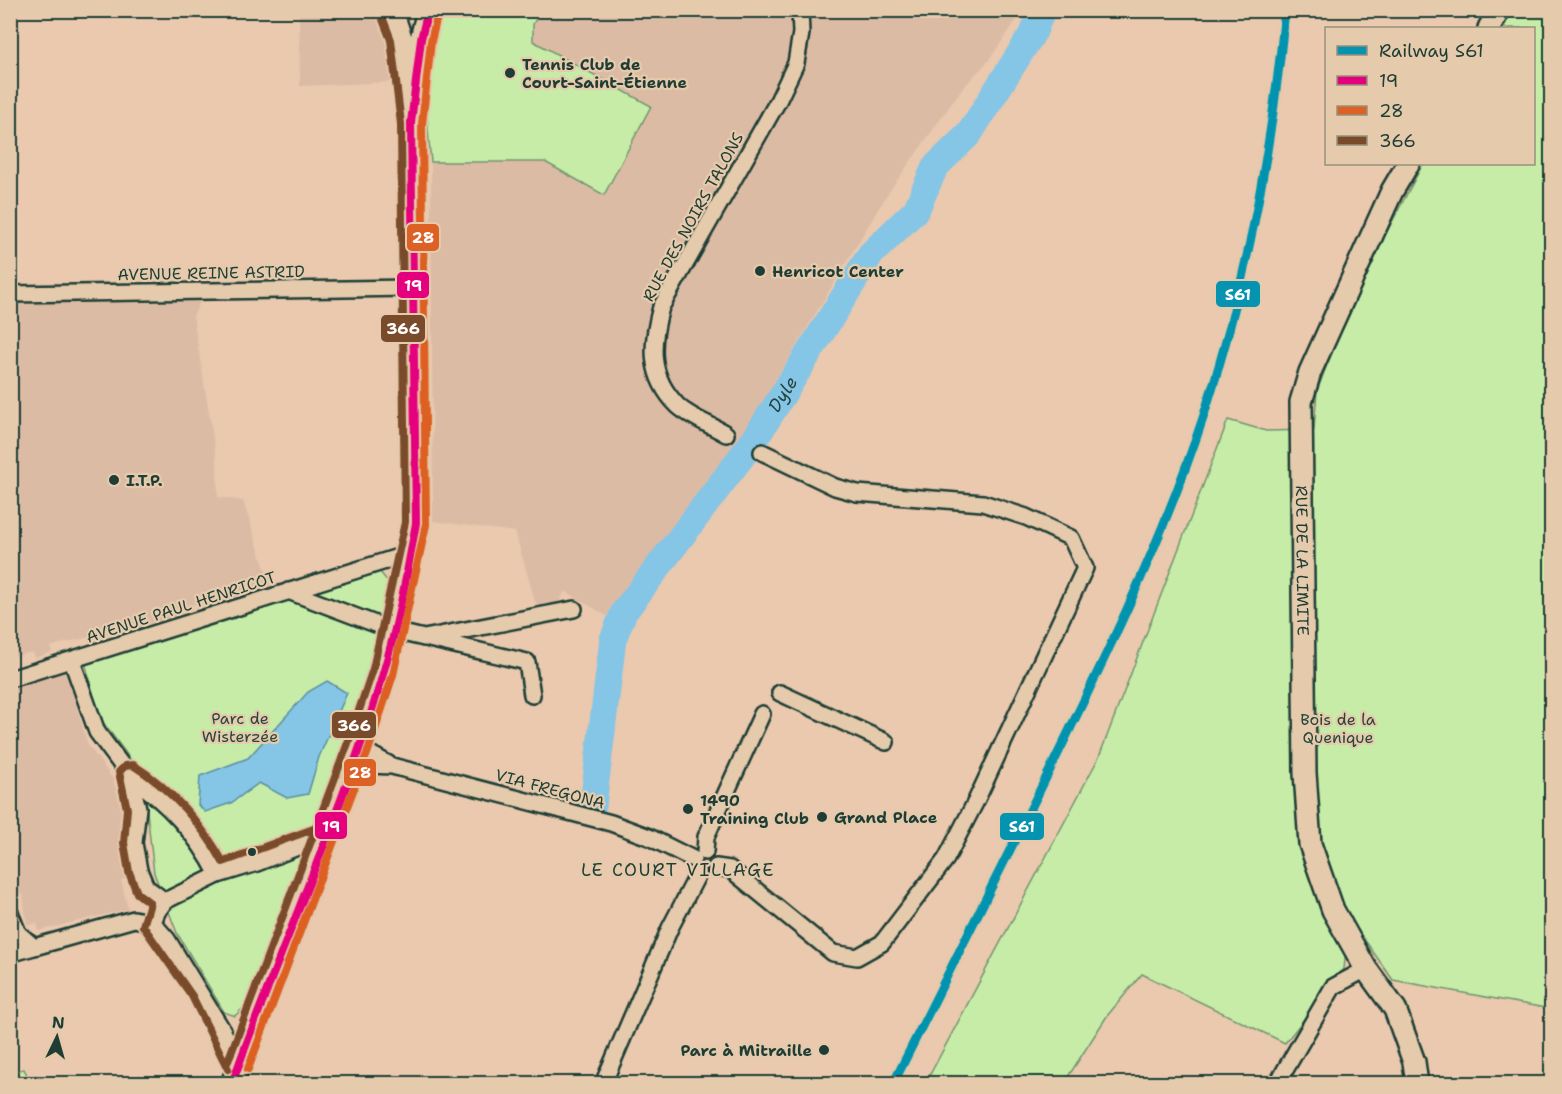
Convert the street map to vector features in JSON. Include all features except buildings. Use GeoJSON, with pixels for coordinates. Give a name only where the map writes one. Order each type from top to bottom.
{"type":"FeatureCollection","features":[{"type":"Feature","properties":{"kind":"main road"},"geometry":{"type":"LineString","coordinates":[[391,12],[416,16],[428,10]]}},
{"type":"Feature","properties":{"kind":"main road"},"geometry":{"type":"LineString","coordinates":[[411,123],[421,39],[428,10]]}},
{"type":"Feature","properties":{"kind":"main road"},"geometry":{"type":"LineString","coordinates":[[1490,27],[1499,10]]}},
{"type":"Feature","properties":{"kind":"main road"},"geometry":{"type":"LineString","coordinates":[[239,1077],[323,837],[356,753],[394,632],[416,523],[411,288],[411,123],[401,38],[391,12]]}},
{"type":"Feature","properties":{"kind":"main road","name":"RUE DE LA LIMITE"},"geometry":{"type":"LineString","coordinates":[[1407,165],[1392,191],[1310,372],[1301,402],[1305,774],[1310,844],[1334,910],[1366,969],[1395,1010],[1414,1062],[1417,1083]]}},
{"type":"Feature","properties":{"kind":"street","name":"RUE DES NOIRS TALONS"},"geometry":{"type":"LineString","coordinates":[[726,434],[678,406],[655,372],[653,335],[661,307],[778,101],[796,63],[801,33],[800,10]]}},
{"type":"Feature","properties":{"kind":"street","name":"AVENUE REINE ASTRID"},"geometry":{"type":"LineString","coordinates":[[10,294],[411,288]]}},
{"type":"Feature","properties":{"kind":"street"},"geometry":{"type":"LineString","coordinates":[[699,862],[709,875],[716,867],[729,869],[833,953],[857,957],[882,943],[919,898],[946,859],[976,801],[1085,568],[1071,538],[1026,517],[983,503],[857,494],[835,488],[762,452]]}},
{"type":"Feature","properties":{"kind":"street"},"geometry":{"type":"LineString","coordinates":[[288,591],[411,553]]}},
{"type":"Feature","properties":{"kind":"street","name":"AVENUE PAUL HENRICOT"},"geometry":{"type":"LineString","coordinates":[[10,679],[288,591],[394,632],[527,662],[532,695]]}},
{"type":"Feature","properties":{"kind":"street"},"geometry":{"type":"LineString","coordinates":[[424,638],[574,609]]}},
{"type":"Feature","properties":{"kind":"street"},"geometry":{"type":"LineString","coordinates":[[72,661],[97,732],[129,775],[162,800],[195,836],[218,875]]}},
{"type":"Feature","properties":{"kind":"street"},"geometry":{"type":"LineString","coordinates":[[780,693],[886,742]]}},
{"type":"Feature","properties":{"kind":"street"},"geometry":{"type":"LineString","coordinates":[[603,1083],[691,882],[708,831],[762,714]]}},
{"type":"Feature","properties":{"kind":"street","name":"VIA FREGONA"},"geometry":{"type":"LineString","coordinates":[[356,753],[392,766],[611,823],[649,837],[699,862]]}},
{"type":"Feature","properties":{"kind":"street"},"geometry":{"type":"LineString","coordinates":[[129,775],[138,808],[134,843],[139,870],[146,887],[165,901]]}},
{"type":"Feature","properties":{"kind":"street"},"geometry":{"type":"LineString","coordinates":[[153,923],[165,901],[218,875],[257,863],[323,837]]}},
{"type":"Feature","properties":{"kind":"street"},"geometry":{"type":"LineString","coordinates":[[10,913],[18,933],[34,947]]}},
{"type":"Feature","properties":{"kind":"street"},"geometry":{"type":"LineString","coordinates":[[10,954],[134,919],[153,923],[167,939],[223,1031],[239,1077]]}},
{"type":"Feature","properties":{"kind":"street"},"geometry":{"type":"LineString","coordinates":[[1277,1083],[1333,987],[1366,969]]}},
{"type":"Feature","properties":{"kind":"shaded area"},"geometry":{"type":"Polygon","coordinates":[[[299,11],[366,11],[376,14],[389,30],[393,82],[300,86],[299,11]]]}},
{"type":"Feature","properties":{"kind":"shaded area"},"geometry":{"type":"Polygon","coordinates":[[[541,11],[1023,11],[988,61],[961,90],[886,196],[748,427],[607,616],[565,591],[556,607],[538,611],[515,532],[433,521],[431,162],[545,162],[604,195],[651,106],[532,41],[533,24],[541,11]]]}},
{"type":"Feature","properties":{"kind":"shaded area","name":"I.T.P."},"geometry":{"type":"Polygon","coordinates":[[[200,302],[193,316],[217,462],[218,497],[243,501],[271,587],[211,606],[209,600],[179,608],[181,616],[60,644],[50,647],[52,652],[35,658],[32,652],[11,657],[11,303],[200,302]]]}},
{"type":"Feature","properties":{"kind":"shaded area"},"geometry":{"type":"Polygon","coordinates":[[[60,670],[66,672],[88,745],[113,779],[121,808],[120,842],[130,877],[121,880],[128,909],[38,931],[37,923],[27,925],[23,895],[17,894],[11,879],[10,686],[60,670]]]}},
{"type":"Feature","properties":{"kind":"green space","name":"Tennis Club de Court-Saint-Étienne"},"geometry":{"type":"Polygon","coordinates":[[[442,11],[541,11],[533,24],[533,41],[651,106],[604,195],[545,162],[431,162],[427,105],[428,65],[435,28],[442,11]]]}},
{"type":"Feature","properties":{"kind":"green space","name":"Bois de la Quenique"},"geometry":{"type":"Polygon","coordinates":[[[1502,11],[1551,11],[1551,1009],[1393,980],[1364,939],[1346,949],[1344,969],[1285,1043],[1142,974],[1107,1016],[1064,1083],[925,1084],[1099,757],[1228,420],[1266,431],[1314,430],[1317,391],[1337,339],[1376,252],[1422,165],[1535,165],[1535,27],[1494,27],[1502,11]]]}},
{"type":"Feature","properties":{"kind":"green space","name":"Parc de Wisterzée"},"geometry":{"type":"Polygon","coordinates":[[[380,572],[389,583],[376,671],[245,1006],[235,1016],[224,1012],[177,933],[154,873],[143,776],[99,717],[85,662],[380,572]]]}},
{"type":"Feature","properties":{"kind":"green space"},"geometry":{"type":"Polygon","coordinates":[[[24,1069],[31,1083],[11,1083],[11,1072],[24,1069]]]}},
{"type":"Feature","properties":{"kind":"water"},"geometry":{"type":"Polygon","coordinates":[[[327,681],[347,693],[319,757],[308,794],[287,798],[259,783],[231,803],[205,812],[198,805],[200,776],[248,758],[308,692],[327,681]]]}},
{"type":"Feature","properties":{"kind":"waterway","name":"Dyle"},"geometry":{"type":"LineString","coordinates":[[593,805],[613,639],[624,612],[755,439],[870,255],[916,210],[935,167],[969,134],[1034,31],[1042,10]]}},
{"type":"Feature","properties":{"kind":"rail line","name":"S61"},"geometry":{"type":"LineString","coordinates":[[893,1084],[1106,655],[1148,562],[1186,466],[1218,368],[1244,268],[1265,165],[1285,10]]}},
{"type":"Feature","properties":{"kind":"transit line","name":"19"},"geometry":{"type":"LineString","coordinates":[[232,1084],[354,764],[388,656],[410,557],[416,523],[411,123],[421,39],[428,10]]}},
{"type":"Feature","properties":{"kind":"transit line","name":"28"},"geometry":{"type":"LineString","coordinates":[[248,1069],[368,751],[393,675],[426,525],[422,124],[431,41],[438,12]]}},
{"type":"Feature","properties":{"kind":"transit line","name":"366"},"geometry":{"type":"LineString","coordinates":[[228,1061],[348,743],[373,669],[405,522],[401,124],[391,40],[382,17]]}},
{"type":"Feature","properties":{"kind":"transit line","name":"366"},"geometry":{"type":"LineString","coordinates":[[228,1069],[192,996],[143,926],[150,903],[137,893],[129,872],[124,843],[127,809],[119,772],[125,766],[133,765],[160,785],[195,821],[223,862],[319,827]]}},
{"type":"Feature","properties":{"kind":"place","name":"Tennis Club de Court-Saint-Étienne"},"geometry":{"type":"Point","coordinates":[510,73]}},
{"type":"Feature","properties":{"kind":"place","name":"Henricot Center"},"geometry":{"type":"Point","coordinates":[760,271]}},
{"type":"Feature","properties":{"kind":"place","name":"I.T.P."},"geometry":{"type":"Point","coordinates":[114,480]}},
{"type":"Feature","properties":{"kind":"place","name":"1490 Training Club"},"geometry":{"type":"Point","coordinates":[688,809]}},
{"type":"Feature","properties":{"kind":"place","name":"Grand Place"},"geometry":{"type":"Point","coordinates":[822,817]}},
{"type":"Feature","properties":{"kind":"place","name":"Parc à Mitraille"},"geometry":{"type":"Point","coordinates":[824,1050]}},
{"type":"Feature","properties":{"kind":"district","name":"LE COURT VILLAGE"},"geometry":{"type":"Point","coordinates":[678,870]}}]}
